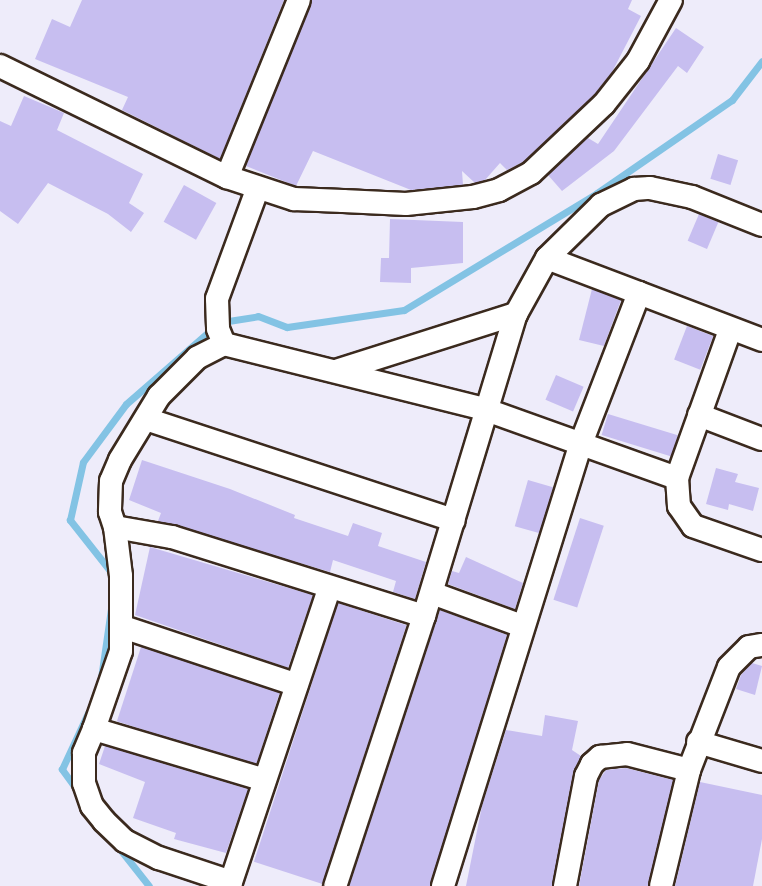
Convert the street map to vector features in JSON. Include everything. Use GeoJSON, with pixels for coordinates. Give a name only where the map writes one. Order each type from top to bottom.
{"type":"FeatureCollection","features":[{"type":"Feature","properties":{"kind":"street"},"geometry":{"type":"LineString","coordinates":[[226,177],[299,0]]}},
{"type":"Feature","properties":{"kind":"street"},"geometry":{"type":"LineString","coordinates":[[0,66],[257,190],[294,199],[406,204],[473,197],[500,190],[531,173],[604,104],[638,61],[671,0]]}},
{"type":"Feature","properties":{"kind":"street"},"geometry":{"type":"LineString","coordinates":[[335,886],[432,593],[484,409],[516,314],[547,258],[601,205],[634,189],[650,188],[692,197],[762,225]]}},
{"type":"Feature","properties":{"kind":"street"},"geometry":{"type":"LineString","coordinates":[[221,337],[216,306],[218,290],[257,190]]}},
{"type":"Feature","properties":{"kind":"street"},"geometry":{"type":"LineString","coordinates":[[547,258],[730,330],[762,340]]}},
{"type":"Feature","properties":{"kind":"street"},"geometry":{"type":"LineString","coordinates":[[443,886],[522,626],[580,446],[639,293]]}},
{"type":"Feature","properties":{"kind":"street"},"geometry":{"type":"LineString","coordinates":[[339,370],[516,314]]}},
{"type":"Feature","properties":{"kind":"street"},"geometry":{"type":"LineString","coordinates":[[730,330],[677,478],[679,506],[693,526],[762,550]]}},
{"type":"Feature","properties":{"kind":"street"},"geometry":{"type":"LineString","coordinates":[[221,337],[484,409],[580,446],[677,478]]}},
{"type":"Feature","properties":{"kind":"street"},"geometry":{"type":"LineString","coordinates":[[221,337],[169,383],[111,481],[108,497],[116,527],[123,627],[114,676],[84,753],[84,783],[92,806],[125,841],[159,858],[234,885],[265,780],[329,589]]}},
{"type":"Feature","properties":{"kind":"street"},"geometry":{"type":"LineString","coordinates":[[699,415],[762,439]]}},
{"type":"Feature","properties":{"kind":"street"},"geometry":{"type":"LineString","coordinates":[[146,419],[454,520]]}},
{"type":"Feature","properties":{"kind":"street"},"geometry":{"type":"LineString","coordinates":[[116,527],[172,537],[329,589],[424,616]]}},
{"type":"Feature","properties":{"kind":"street"},"geometry":{"type":"LineString","coordinates":[[432,593],[522,626]]}},
{"type":"Feature","properties":{"kind":"street"},"geometry":{"type":"LineString","coordinates":[[123,627],[297,686]]}},
{"type":"Feature","properties":{"kind":"street"},"geometry":{"type":"LineString","coordinates":[[661,886],[689,770],[729,667],[749,647],[762,645]]}},
{"type":"Feature","properties":{"kind":"street"},"geometry":{"type":"LineString","coordinates":[[93,729],[265,780]]}},
{"type":"Feature","properties":{"kind":"street"},"geometry":{"type":"LineString","coordinates":[[698,742],[762,761]]}},
{"type":"Feature","properties":{"kind":"street"},"geometry":{"type":"LineString","coordinates":[[565,886],[586,776],[592,764],[600,757],[627,754],[689,770]]}},
{"type":"Feature","properties":{"kind":"building"},"geometry":{"type":"Polygon","coordinates":[[[82,0],[284,0],[220,159],[122,110],[128,97],[35,59],[52,19],[70,27],[82,0]]]}},
{"type":"Feature","properties":{"kind":"building"},"geometry":{"type":"Polygon","coordinates":[[[312,0],[632,0],[628,9],[641,16],[612,72],[594,95],[523,162],[507,170],[500,163],[485,180],[475,183],[462,171],[463,185],[411,190],[313,151],[296,186],[246,166],[312,0]]]}},
{"type":"Feature","properties":{"kind":"building"},"geometry":{"type":"Polygon","coordinates":[[[676,28],[704,47],[687,73],[678,66],[614,151],[562,191],[548,175],[588,138],[598,144],[676,28]]]}},
{"type":"Feature","properties":{"kind":"building"},"geometry":{"type":"Polygon","coordinates":[[[24,96],[64,113],[57,130],[143,174],[129,203],[144,213],[131,232],[108,214],[48,183],[18,224],[0,211],[0,121],[11,126],[24,96]]]}},
{"type":"Feature","properties":{"kind":"building"},"geometry":{"type":"Polygon","coordinates":[[[718,154],[738,160],[730,185],[710,179],[718,154]]]}},
{"type":"Feature","properties":{"kind":"building"},"geometry":{"type":"Polygon","coordinates":[[[184,185],[216,203],[196,240],[164,222],[184,185]]]}},
{"type":"Feature","properties":{"kind":"building"},"geometry":{"type":"Polygon","coordinates":[[[699,214],[718,222],[707,249],[688,241],[699,214]]]}},
{"type":"Feature","properties":{"kind":"building"},"geometry":{"type":"Polygon","coordinates":[[[390,219],[463,222],[463,263],[411,268],[411,283],[380,282],[381,258],[389,258],[390,219]]]}},
{"type":"Feature","properties":{"kind":"building"},"geometry":{"type":"Polygon","coordinates":[[[592,289],[621,300],[604,346],[579,340],[592,289]]]}},
{"type":"Feature","properties":{"kind":"building"},"geometry":{"type":"Polygon","coordinates":[[[687,326],[713,336],[700,370],[674,360],[687,326]]]}},
{"type":"Feature","properties":{"kind":"building"},"geometry":{"type":"Polygon","coordinates":[[[556,375],[584,387],[573,412],[545,400],[556,375]]]}},
{"type":"Feature","properties":{"kind":"building"},"geometry":{"type":"Polygon","coordinates":[[[608,414],[678,435],[671,456],[602,435],[608,414]]]}},
{"type":"Feature","properties":{"kind":"building"},"geometry":{"type":"Polygon","coordinates":[[[142,460],[230,489],[295,515],[294,518],[348,536],[353,523],[382,533],[378,546],[426,562],[415,599],[393,592],[396,581],[333,560],[330,572],[158,521],[161,513],[129,500],[142,460]]]}},
{"type":"Feature","properties":{"kind":"building"},"geometry":{"type":"Polygon","coordinates":[[[716,468],[738,474],[735,482],[759,488],[753,511],[729,504],[728,510],[706,504],[716,468]]]}},
{"type":"Feature","properties":{"kind":"building"},"geometry":{"type":"Polygon","coordinates":[[[528,480],[553,487],[540,533],[515,526],[528,480]]]}},
{"type":"Feature","properties":{"kind":"building"},"geometry":{"type":"Polygon","coordinates":[[[580,518],[604,526],[577,608],[553,600],[580,518]]]}},
{"type":"Feature","properties":{"kind":"building"},"geometry":{"type":"Polygon","coordinates":[[[150,547],[313,595],[288,668],[135,615],[150,547]]]}},
{"type":"Feature","properties":{"kind":"building"},"geometry":{"type":"Polygon","coordinates":[[[466,557],[523,583],[515,609],[448,584],[452,571],[459,573],[466,557]]]}},
{"type":"Feature","properties":{"kind":"building"},"geometry":{"type":"Polygon","coordinates":[[[338,603],[406,625],[322,884],[254,862],[338,603]]]}},
{"type":"Feature","properties":{"kind":"building"},"geometry":{"type":"Polygon","coordinates":[[[440,610],[507,635],[430,886],[349,886],[440,610]]]}},
{"type":"Feature","properties":{"kind":"building"},"geometry":{"type":"Polygon","coordinates":[[[141,647],[280,692],[256,766],[117,721],[141,647]]]}},
{"type":"Feature","properties":{"kind":"building"},"geometry":{"type":"Polygon","coordinates":[[[752,663],[762,666],[755,695],[736,689],[741,675],[752,663]]]}},
{"type":"Feature","properties":{"kind":"building"},"geometry":{"type":"Polygon","coordinates":[[[545,715],[578,721],[572,750],[581,756],[573,773],[552,886],[466,886],[482,806],[506,730],[542,736],[545,715]]]}},
{"type":"Feature","properties":{"kind":"building"},"geometry":{"type":"Polygon","coordinates":[[[105,746],[248,789],[226,853],[174,839],[176,833],[133,818],[145,782],[99,764],[105,746]]]}},
{"type":"Feature","properties":{"kind":"building"},"geometry":{"type":"Polygon","coordinates":[[[626,768],[673,780],[648,886],[579,886],[599,780],[606,770],[626,768]]]}},
{"type":"Feature","properties":{"kind":"building"},"geometry":{"type":"Polygon","coordinates":[[[700,782],[762,795],[762,839],[753,886],[675,886],[700,782]]]}},
{"type":"Feature","properties":{"kind":"waterway"},"geometry":{"type":"LineString","coordinates":[[222,322],[258,316],[287,327],[404,310],[597,193],[732,100],[762,61]]}},
{"type":"Feature","properties":{"kind":"waterway"},"geometry":{"type":"LineString","coordinates":[[115,577],[70,520],[83,462],[126,404],[213,328]]}},
{"type":"Feature","properties":{"kind":"waterway"},"geometry":{"type":"LineString","coordinates":[[101,678],[111,609]]}},
{"type":"Feature","properties":{"kind":"waterway"},"geometry":{"type":"LineString","coordinates":[[77,790],[62,769],[88,713]]}},
{"type":"Feature","properties":{"kind":"waterway"},"geometry":{"type":"LineString","coordinates":[[119,848],[149,886]]}}]}
